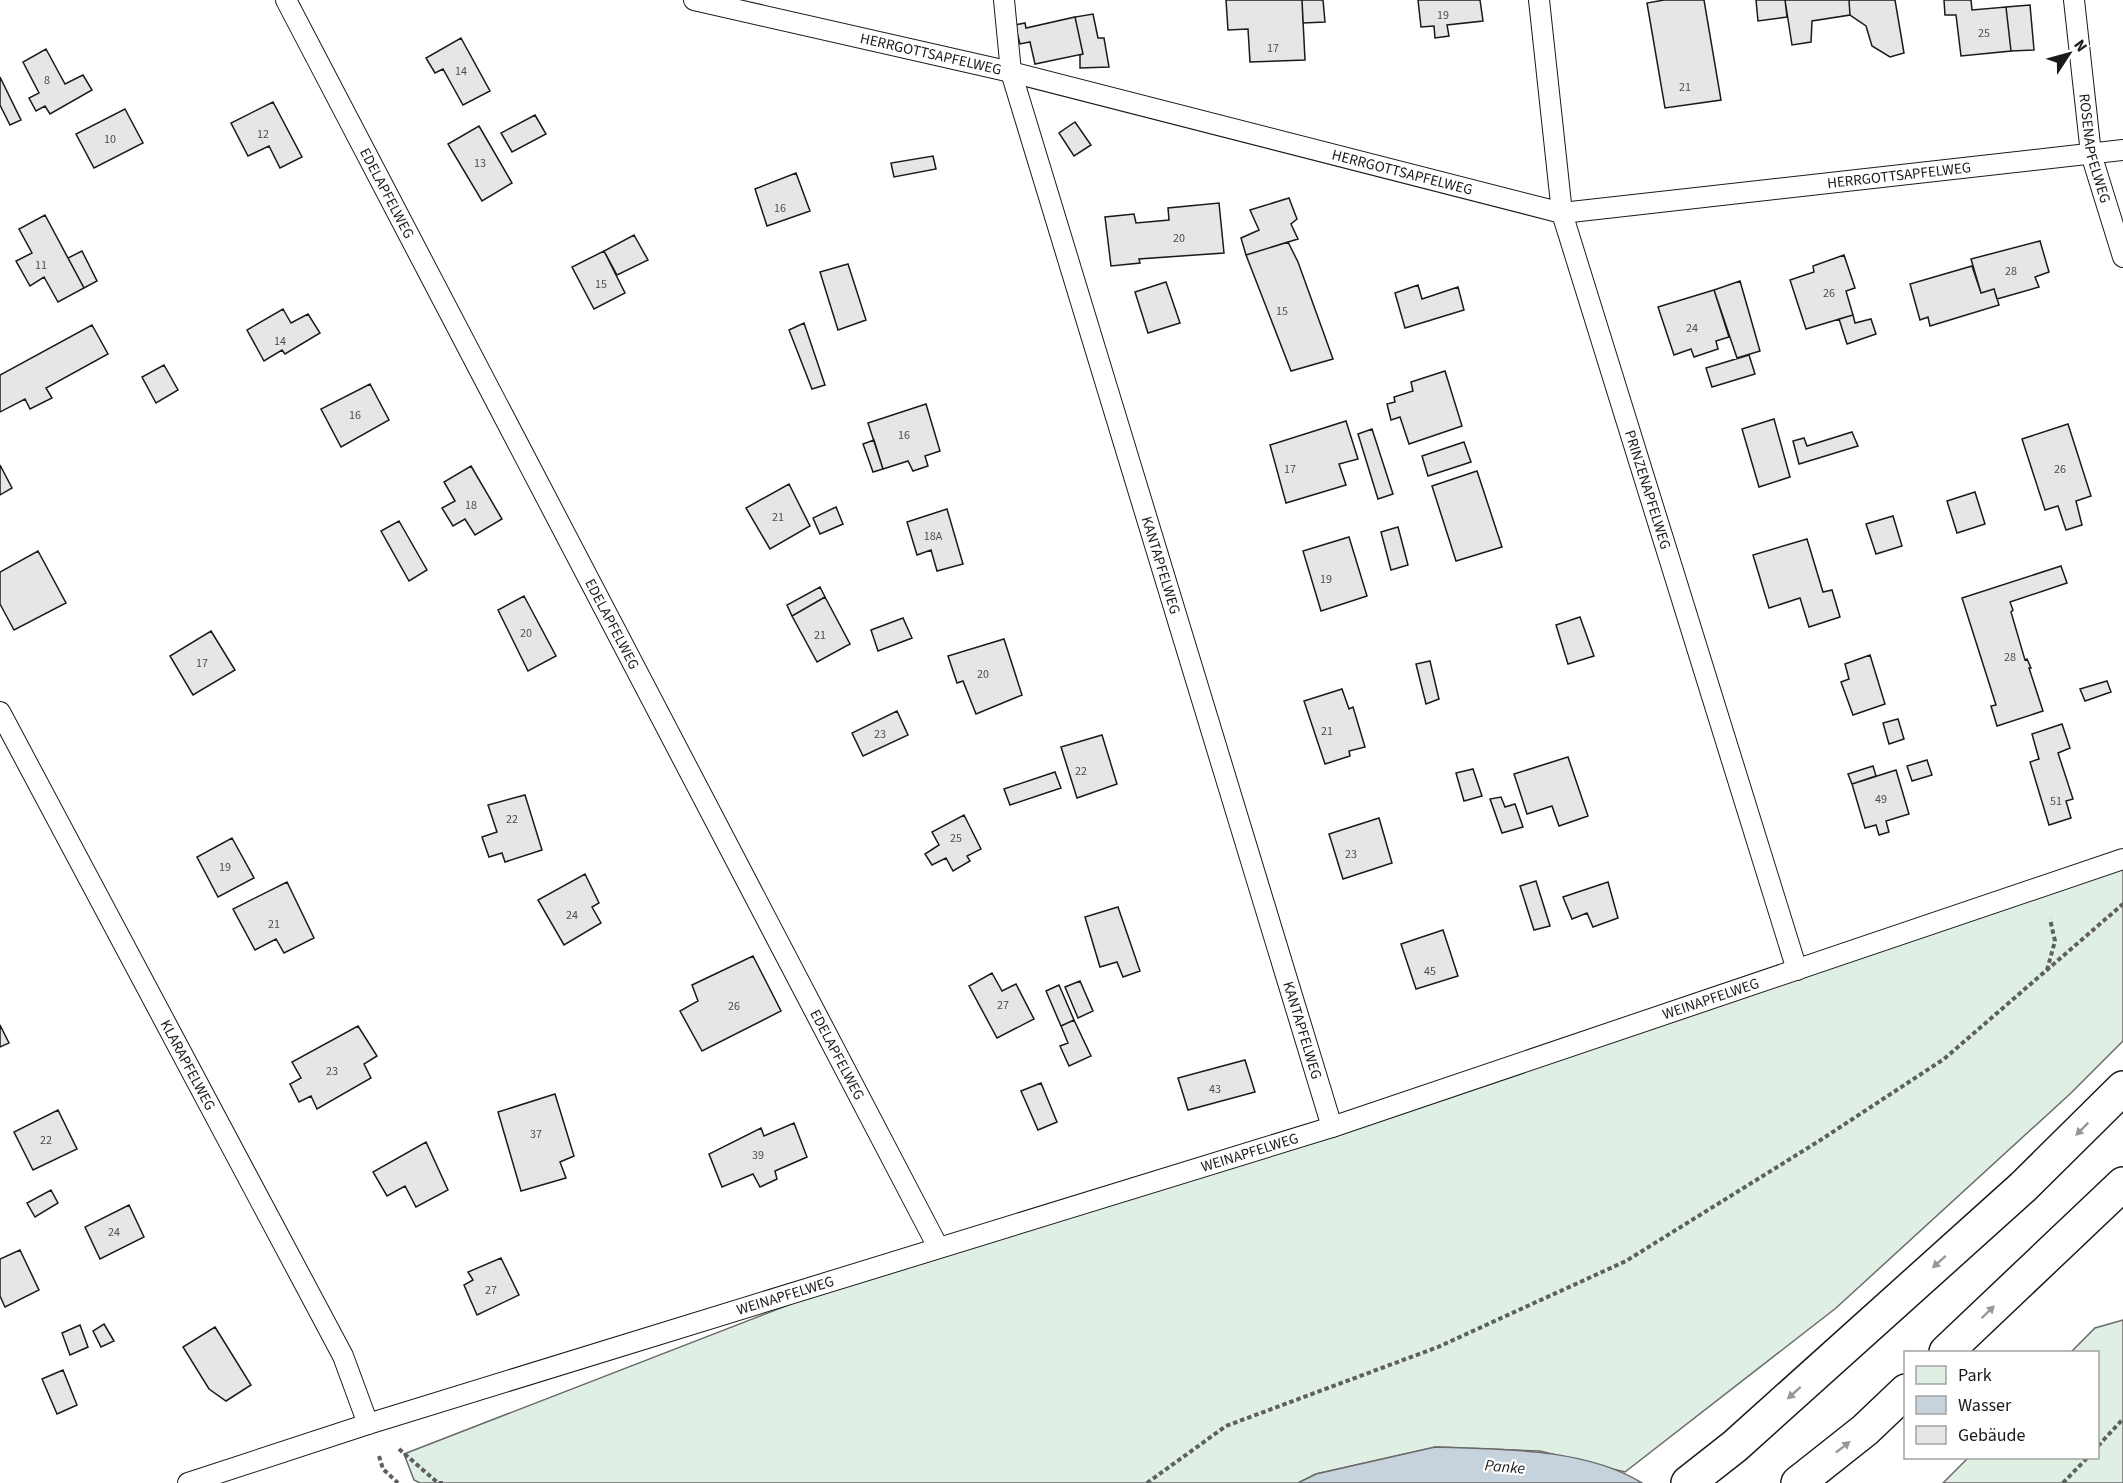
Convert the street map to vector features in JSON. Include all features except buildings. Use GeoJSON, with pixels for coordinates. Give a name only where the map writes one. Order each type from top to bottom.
{"type":"FeatureCollection","features":[{"type":"Feature","properties":{"kind":"highway"},"geometry":{"type":"LineString","coordinates":[[1688,1483],[1744,1438],[2023,1187],[2123,1088]]}},
{"type":"Feature","properties":{"kind":"highway"},"geometry":{"type":"LineString","coordinates":[[1948,1351],[2123,1184]]}},
{"type":"Feature","properties":{"kind":"highway"},"geometry":{"type":"LineString","coordinates":[[1798,1483],[1865,1430],[1904,1392]]}},
{"type":"Feature","properties":{"kind":"lane","name":"EDELAPFELWEG"},"geometry":{"type":"LineString","coordinates":[[286,0],[938,1247]]}},
{"type":"Feature","properties":{"kind":"lane","name":"HERRGOTTSAPFELWEG"},"geometry":{"type":"LineString","coordinates":[[693,0],[1011,72],[1562,213],[2123,150]]}},
{"type":"Feature","properties":{"kind":"lane","name":"KANTAPFELWEG"},"geometry":{"type":"LineString","coordinates":[[1004,0],[1011,72],[1332,1127]]}},
{"type":"Feature","properties":{"kind":"lane","name":"PRINZENAPFELWEG"},"geometry":{"type":"LineString","coordinates":[[1539,0],[1562,213],[1797,970]]}},
{"type":"Feature","properties":{"kind":"lane","name":"ROSENAPFELWEG"},"geometry":{"type":"LineString","coordinates":[[2074,0],[2091,154],[2123,257]]}},
{"type":"Feature","properties":{"kind":"lane","name":"KLARAPFELWEG"},"geometry":{"type":"LineString","coordinates":[[0,712],[343,1356],[368,1424]]}},
{"type":"Feature","properties":{"kind":"lane","name":"WEINAPFELWEG"},"geometry":{"type":"LineString","coordinates":[[188,1483],[368,1424],[1332,1127],[2123,860]]}},
{"type":"Feature","properties":{"kind":"path"},"geometry":{"type":"LineString","coordinates":[[1147,1483],[1226,1426],[1438,1347],[1626,1261],[1819,1141],[1944,1059],[2123,904]]}},
{"type":"Feature","properties":{"kind":"path"},"geometry":{"type":"LineString","coordinates":[[2099,1444],[2123,1419]]}},
{"type":"Feature","properties":{"kind":"path"},"geometry":{"type":"LineString","coordinates":[[368,1424],[438,1483],[443,1483]]}},
{"type":"Feature","properties":{"kind":"path"},"geometry":{"type":"LineString","coordinates":[[2063,1483],[2086,1459]]}},
{"type":"Feature","properties":{"kind":"green space"},"geometry":{"type":"Polygon","coordinates":[[[2123,859],[2123,1041],[2071,1093],[1836,1308],[1625,1472],[1540,1451],[1436,1447],[1316,1474],[1298,1483],[420,1483],[414,1480],[404,1454],[938,1247],[2123,859]]]}},
{"type":"Feature","properties":{"kind":"green space"},"geometry":{"type":"Polygon","coordinates":[[[2123,1320],[2123,1483],[1943,1483],[1967,1459],[2099,1459],[2099,1351],[2072,1351],[2095,1328],[2123,1320]]]}},
{"type":"Feature","properties":{"kind":"water","name":"Panke"},"geometry":{"type":"Polygon","coordinates":[[[1435,1447],[1514,1450],[1569,1457],[1620,1471],[1642,1483],[1298,1483],[1316,1474],[1435,1447]]]}}]}
